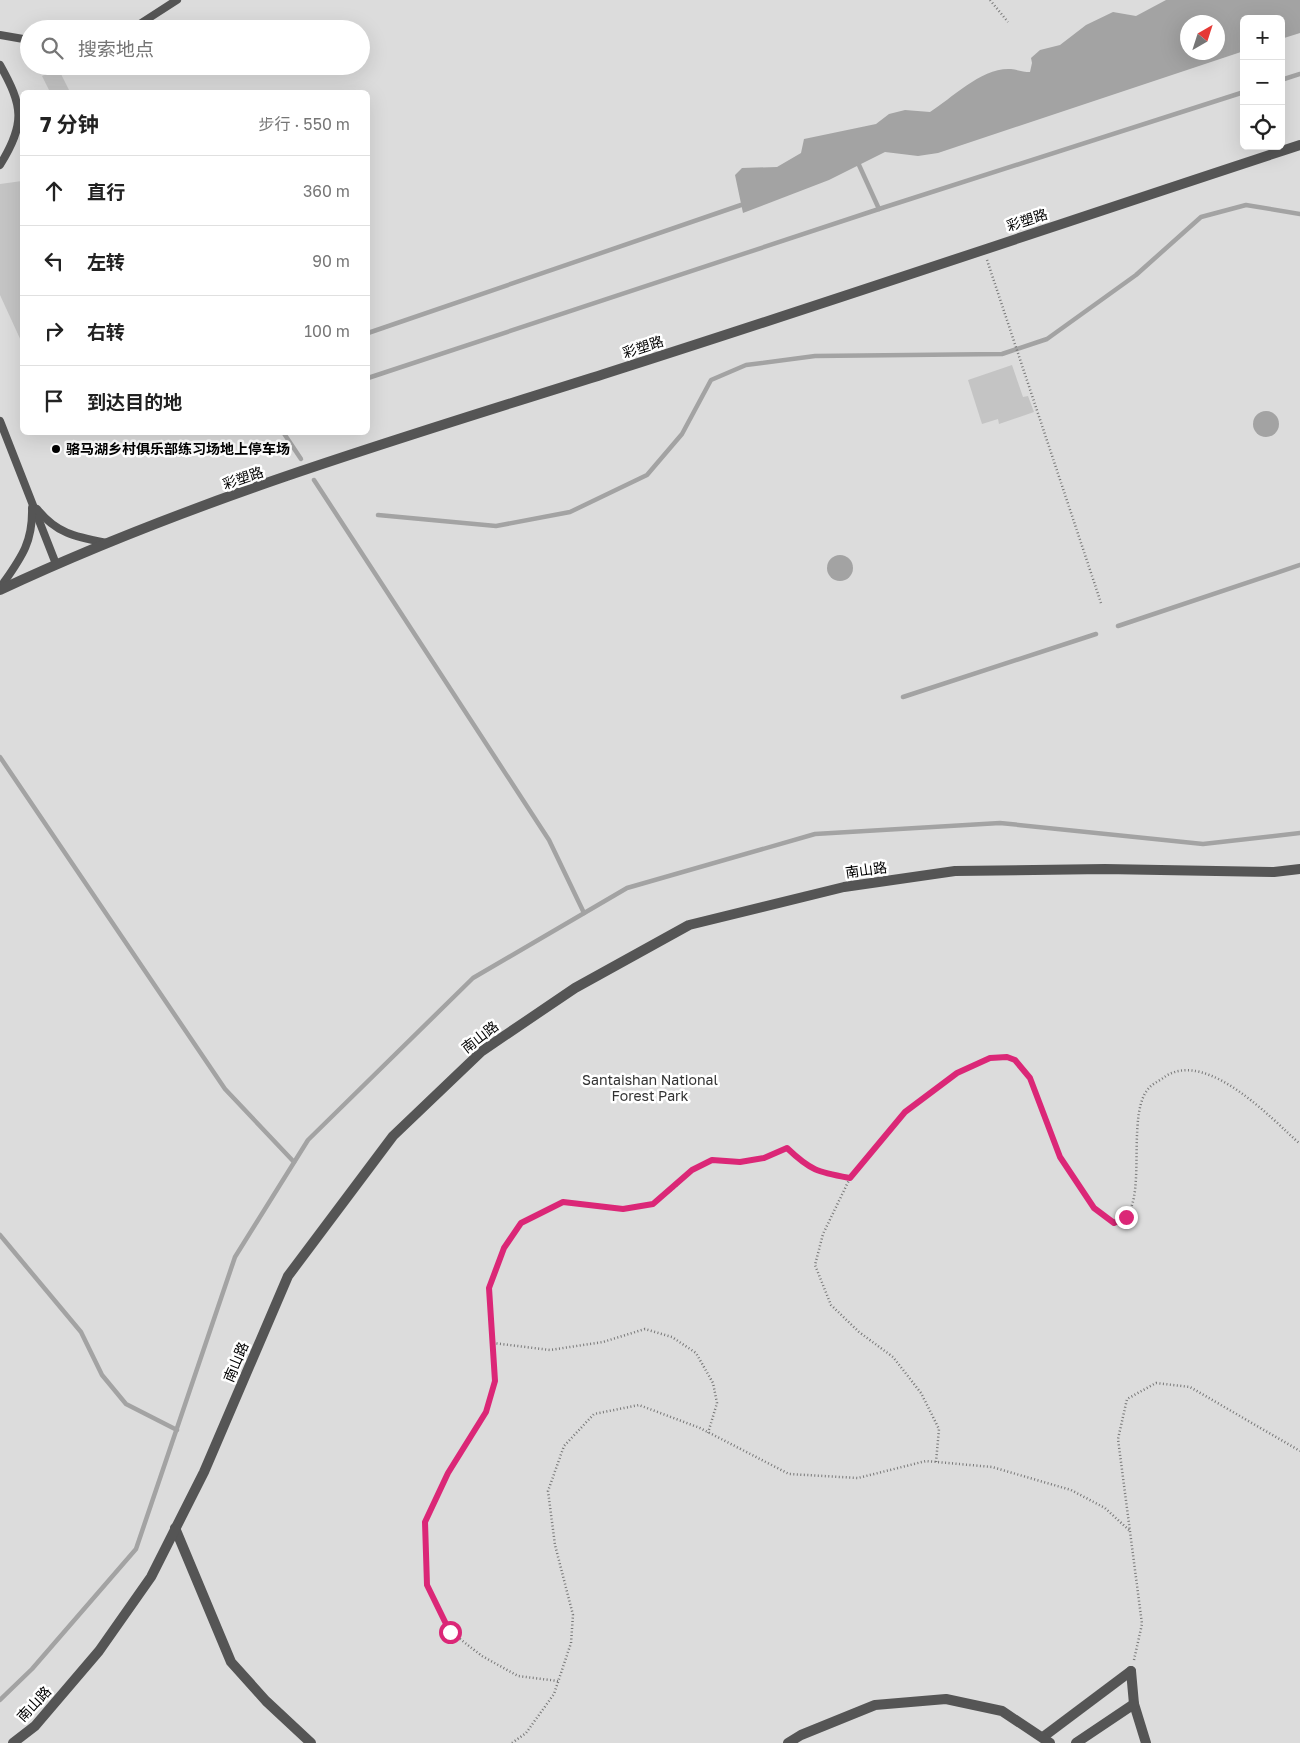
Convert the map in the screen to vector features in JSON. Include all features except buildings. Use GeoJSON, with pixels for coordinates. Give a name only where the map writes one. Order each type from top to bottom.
{"type":"FeatureCollection","features":[{"type":"Feature","properties":{"kind":"street","name":"彩塑路"},"geometry":{"type":"LineString","coordinates":[[0,589],[107,542],[377,445],[617,370],[1300,145]]}},
{"type":"Feature","properties":{"kind":"street","name":"南山路"},"geometry":{"type":"LineString","coordinates":[[13,1743],[35,1726],[99,1651],[151,1577],[204,1472],[288,1276],[393,1136],[482,1051],[576,988],[689,925],[844,887],[955,871],[1105,869],[1274,872],[1300,869]]}},
{"type":"Feature","properties":{"kind":"street"},"geometry":{"type":"LineString","coordinates":[[175,1528],[231,1662],[266,1701],[310,1743]]}},
{"type":"Feature","properties":{"kind":"street"},"geometry":{"type":"LineString","coordinates":[[1132,1671],[1134,1704],[1146,1743]]}},
{"type":"Feature","properties":{"kind":"street"},"geometry":{"type":"LineString","coordinates":[[788,1743],[802,1735],[875,1705],[946,1698],[1002,1711],[1047,1740],[1132,1671]]}},
{"type":"Feature","properties":{"kind":"street"},"geometry":{"type":"LineString","coordinates":[[1076,1743],[1134,1704]]}},
{"type":"Feature","properties":{"kind":"lane"},"geometry":{"type":"LineString","coordinates":[[146,20],[177,0]]}},
{"type":"Feature","properties":{"kind":"lane"},"geometry":{"type":"LineString","coordinates":[[0,35],[20,38]]}},
{"type":"Feature","properties":{"kind":"lane"},"geometry":{"type":"LineString","coordinates":[[0,65],[15,92],[19,122],[0,165]]}},
{"type":"Feature","properties":{"kind":"lane"},"geometry":{"type":"LineString","coordinates":[[0,421],[56,564]]}},
{"type":"Feature","properties":{"kind":"lane"},"geometry":{"type":"LineString","coordinates":[[32,503],[56,528],[81,538],[107,542]]}},
{"type":"Feature","properties":{"kind":"lane"},"geometry":{"type":"LineString","coordinates":[[0,589],[24,554],[29,542],[33,526],[32,503]]}},
{"type":"Feature","properties":{"kind":"path"},"geometry":{"type":"LineString","coordinates":[[990,0],[1008,22]]}},
{"type":"Feature","properties":{"kind":"path"},"geometry":{"type":"LineString","coordinates":[[983,249],[1100,603]]}},
{"type":"Feature","properties":{"kind":"path"},"geometry":{"type":"LineString","coordinates":[[936,1462],[939,1429],[921,1393],[893,1357],[859,1332],[831,1305],[815,1265],[823,1234],[850,1178],[905,1112],[957,1073],[990,1058],[1007,1057],[1015,1060],[1030,1078],[1060,1157],[1094,1208],[1114,1223],[1126,1217],[1134,1202],[1140,1109],[1149,1088],[1171,1074],[1188,1072],[1212,1075],[1247,1097],[1300,1144]]}},
{"type":"Feature","properties":{"kind":"path"},"geometry":{"type":"LineString","coordinates":[[558,1681],[518,1676],[482,1656],[450,1632],[427,1585],[425,1522],[448,1473],[486,1412],[495,1381],[489,1288],[504,1248],[521,1223],[563,1202],[623,1209],[653,1204],[692,1170],[712,1160],[740,1162],[764,1158],[787,1148],[804,1165],[817,1172],[850,1178]]}},
{"type":"Feature","properties":{"kind":"path"},"geometry":{"type":"LineString","coordinates":[[493,1343],[550,1350],[603,1342],[645,1330],[672,1337],[696,1353],[713,1383],[717,1403],[708,1433]]}},
{"type":"Feature","properties":{"kind":"path"},"geometry":{"type":"LineString","coordinates":[[1132,1671],[1142,1624],[1118,1439],[1127,1399],[1156,1383],[1190,1387],[1300,1451]]}},
{"type":"Feature","properties":{"kind":"path"},"geometry":{"type":"LineString","coordinates":[[512,1743],[526,1733],[554,1694],[570,1642],[573,1615],[555,1546],[548,1491],[564,1446],[594,1414],[639,1404],[708,1433],[789,1474],[858,1478],[926,1461],[992,1467],[1071,1490],[1105,1508],[1130,1532]]}},
{"type":"Feature","properties":{"kind":"green space","name":"Santaishan National Forest Park"},"geometry":{"type":"Polygon","coordinates":[[[0,0],[1300,0],[1300,1743],[0,1743],[0,0]]]}},
{"type":"Feature","properties":{"kind":"shaded area"},"geometry":{"type":"Polygon","coordinates":[[[1166,0],[1300,0],[1300,33],[1285,38],[1285,15],[1240,15],[1240,52],[1225,57],[1225,15],[1180,15],[1180,60],[1217,60],[938,153],[918,156],[885,152],[829,180],[743,213],[735,175],[742,168],[777,167],[801,153],[804,139],[876,124],[889,114],[905,110],[930,112],[978,78],[989,73],[1011,69],[1030,72],[1031,58],[1040,50],[1060,45],[1086,25],[1113,12],[1136,16],[1166,0]]]}},
{"type":"Feature","properties":{"kind":"shaded area"},"geometry":{"type":"Polygon","coordinates":[[[1266,411],[1275,415],[1279,424],[1275,433],[1266,437],[1257,433],[1253,424],[1257,415],[1266,411]]]}},
{"type":"Feature","properties":{"kind":"shaded area"},"geometry":{"type":"Polygon","coordinates":[[[840,555],[850,558],[853,568],[850,578],[840,581],[830,578],[827,568],[830,558],[840,555]]]}},
{"type":"Feature","properties":{"kind":"waterway"},"geometry":{"type":"LineString","coordinates":[[1285,79],[1300,74]]}},
{"type":"Feature","properties":{"kind":"waterway"},"geometry":{"type":"LineString","coordinates":[[879,209],[1240,93]]}},
{"type":"Feature","properties":{"kind":"waterway"},"geometry":{"type":"LineString","coordinates":[[370,377],[879,209],[859,165]]}},
{"type":"Feature","properties":{"kind":"waterway"},"geometry":{"type":"LineString","coordinates":[[370,332],[741,205]]}},
{"type":"Feature","properties":{"kind":"waterway"},"geometry":{"type":"LineString","coordinates":[[378,515],[496,526],[570,512],[647,475],[682,434],[711,380],[746,365],[815,356],[1002,354],[1047,339],[1136,275],[1201,217],[1246,205],[1300,214]]}},
{"type":"Feature","properties":{"kind":"waterway"},"geometry":{"type":"LineString","coordinates":[[285,435],[301,459]]}},
{"type":"Feature","properties":{"kind":"waterway"},"geometry":{"type":"LineString","coordinates":[[314,480],[549,840],[584,913]]}},
{"type":"Feature","properties":{"kind":"waterway"},"geometry":{"type":"LineString","coordinates":[[1118,626],[1300,565]]}},
{"type":"Feature","properties":{"kind":"waterway"},"geometry":{"type":"LineString","coordinates":[[903,697],[1096,634]]}},
{"type":"Feature","properties":{"kind":"waterway"},"geometry":{"type":"LineString","coordinates":[[0,757],[225,1089],[294,1162]]}},
{"type":"Feature","properties":{"kind":"waterway"},"geometry":{"type":"LineString","coordinates":[[0,1700],[32,1669],[136,1549],[235,1257],[308,1140],[473,978],[627,888],[815,834],[1000,823],[1203,844],[1300,833]]}},
{"type":"Feature","properties":{"kind":"waterway"},"geometry":{"type":"LineString","coordinates":[[0,1235],[81,1332],[102,1375],[126,1404],[177,1430]]}},
{"type":"Feature","properties":{"kind":"place","name":"骆马湖乡村俱乐部练习场地上停车场"},"geometry":{"type":"Point","coordinates":[56,449]}},
{"type":"Feature","properties":{"kind":"route"},"geometry":{"type":"LineString","coordinates":[[450,1632],[427,1585],[425,1522],[448,1473],[486,1412],[495,1381],[489,1288],[504,1248],[521,1223],[563,1202],[623,1209],[653,1204],[674,1188],[692,1170],[712,1160],[740,1162],[764,1158],[787,1148],[804,1165],[817,1172],[850,1178],[905,1112],[957,1073],[990,1058],[1007,1057],[1015,1060],[1030,1078],[1060,1157],[1094,1208],[1114,1223],[1126,1217]]}}]}
